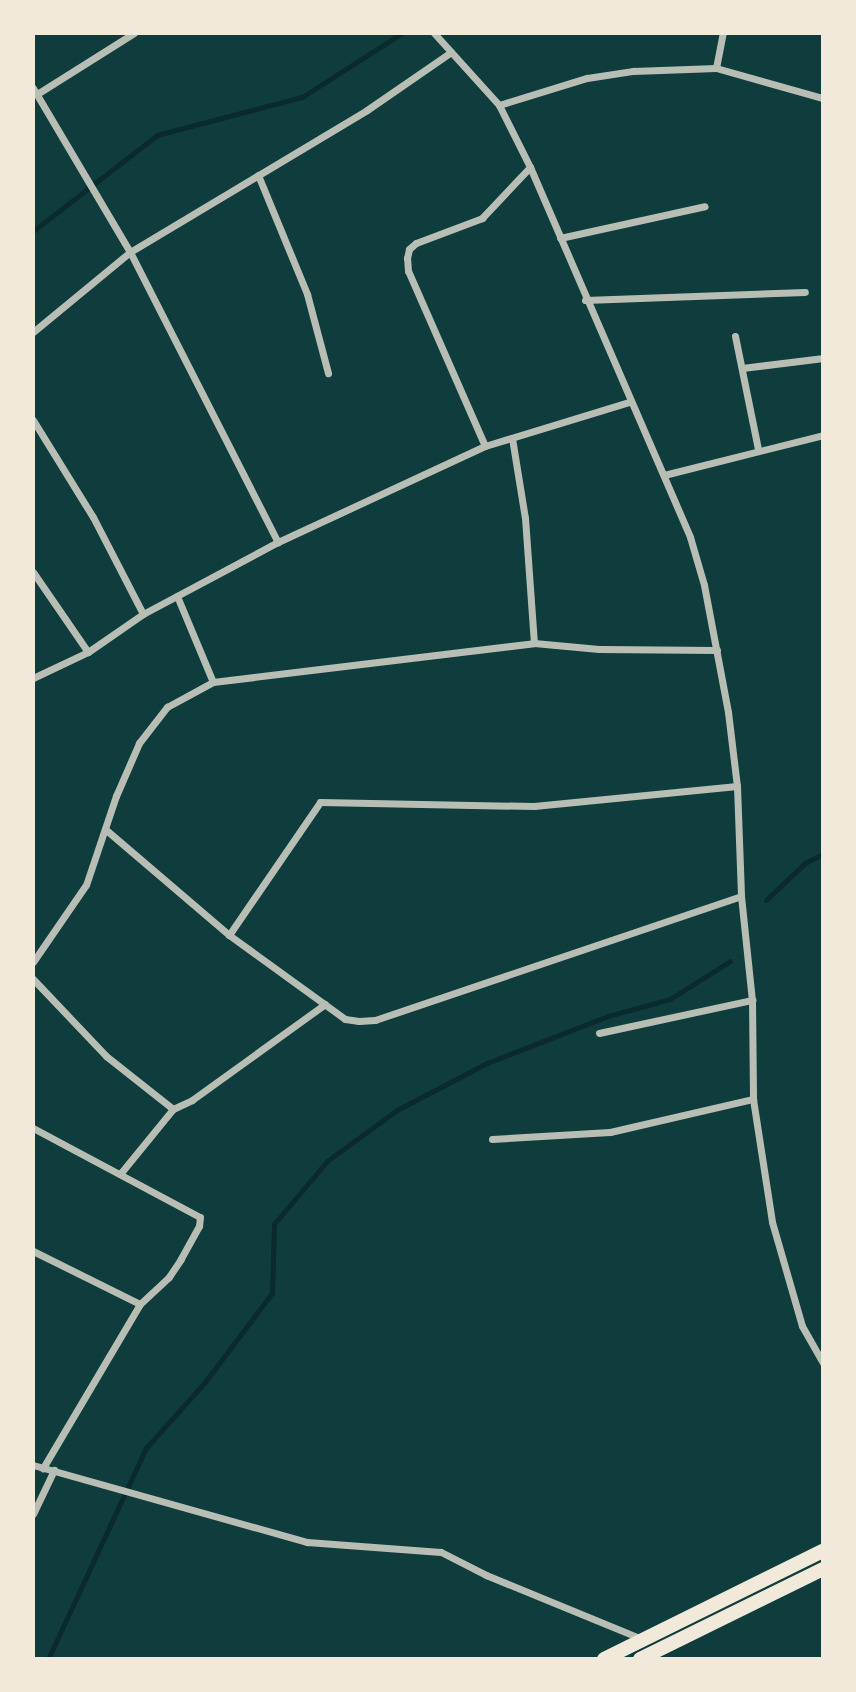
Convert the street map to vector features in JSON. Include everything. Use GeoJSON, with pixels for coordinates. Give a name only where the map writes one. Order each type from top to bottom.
{"type":"FeatureCollection","features":[{"type":"Feature","properties":{"kind":"main road"},"geometry":{"type":"LineString","coordinates":[[604,1659],[823,1551]]}},
{"type":"Feature","properties":{"kind":"main road"},"geometry":{"type":"LineString","coordinates":[[640,1659],[823,1569]]}},
{"type":"Feature","properties":{"kind":"street"},"geometry":{"type":"LineString","coordinates":[[134,33],[35,91],[130,252],[278,542]]}},
{"type":"Feature","properties":{"kind":"street"},"geometry":{"type":"LineString","coordinates":[[434,33],[499,105],[530,167],[629,402],[690,537],[718,650],[737,786],[741,896],[752,1000],[753,1099],[772,1222],[802,1326],[823,1363]]}},
{"type":"Feature","properties":{"kind":"street"},"geometry":{"type":"LineString","coordinates":[[716,68],[723,33]]}},
{"type":"Feature","properties":{"kind":"street"},"geometry":{"type":"LineString","coordinates":[[33,331],[130,252],[368,110],[451,52]]}},
{"type":"Feature","properties":{"kind":"street"},"geometry":{"type":"LineString","coordinates":[[499,105],[587,78],[633,71],[716,68],[823,98]]}},
{"type":"Feature","properties":{"kind":"street"},"geometry":{"type":"LineString","coordinates":[[485,446],[408,271],[407,258],[416,243],[482,218],[530,167]]}},
{"type":"Feature","properties":{"kind":"street"},"geometry":{"type":"LineString","coordinates":[[258,175],[307,294],[328,373]]}},
{"type":"Feature","properties":{"kind":"street"},"geometry":{"type":"LineString","coordinates":[[560,238],[705,205]]}},
{"type":"Feature","properties":{"kind":"street"},"geometry":{"type":"LineString","coordinates":[[585,300],[805,292]]}},
{"type":"Feature","properties":{"kind":"street"},"geometry":{"type":"LineString","coordinates":[[735,336],[758,449]]}},
{"type":"Feature","properties":{"kind":"street"},"geometry":{"type":"LineString","coordinates":[[743,368],[823,358]]}},
{"type":"Feature","properties":{"kind":"street"},"geometry":{"type":"LineString","coordinates":[[33,678],[88,652],[143,614],[278,542],[485,446],[629,402]]}},
{"type":"Feature","properties":{"kind":"street"},"geometry":{"type":"LineString","coordinates":[[33,420],[93,517],[143,614]]}},
{"type":"Feature","properties":{"kind":"street"},"geometry":{"type":"LineString","coordinates":[[664,475],[758,449],[823,435]]}},
{"type":"Feature","properties":{"kind":"street"},"geometry":{"type":"LineString","coordinates":[[512,438],[525,518],[534,643]]}},
{"type":"Feature","properties":{"kind":"street"},"geometry":{"type":"LineString","coordinates":[[33,572],[88,652]]}},
{"type":"Feature","properties":{"kind":"street"},"geometry":{"type":"LineString","coordinates":[[177,596],[214,682]]}},
{"type":"Feature","properties":{"kind":"street"},"geometry":{"type":"LineString","coordinates":[[33,962],[86,885],[138,743],[167,707],[214,682],[534,643],[599,649],[718,650]]}},
{"type":"Feature","properties":{"kind":"street"},"geometry":{"type":"LineString","coordinates":[[229,935],[320,802],[534,806],[737,786]]}},
{"type":"Feature","properties":{"kind":"street"},"geometry":{"type":"LineString","coordinates":[[105,829],[229,935],[345,1019],[376,1020],[741,896]]}},
{"type":"Feature","properties":{"kind":"street"},"geometry":{"type":"LineString","coordinates":[[33,979],[106,1056],[173,1109]]}},
{"type":"Feature","properties":{"kind":"street"},"geometry":{"type":"LineString","coordinates":[[600,1033],[752,1000]]}},
{"type":"Feature","properties":{"kind":"street"},"geometry":{"type":"LineString","coordinates":[[120,1174],[173,1109],[192,1100],[325,1004]]}},
{"type":"Feature","properties":{"kind":"street"},"geometry":{"type":"LineString","coordinates":[[492,1139],[610,1132],[753,1099]]}},
{"type":"Feature","properties":{"kind":"street"},"geometry":{"type":"LineString","coordinates":[[33,1128],[200,1217],[199,1226],[169,1277],[140,1304],[43,1468]]}},
{"type":"Feature","properties":{"kind":"street"},"geometry":{"type":"LineString","coordinates":[[33,1251],[140,1304]]}},
{"type":"Feature","properties":{"kind":"street"},"geometry":{"type":"LineString","coordinates":[[33,1465],[307,1542],[441,1552],[486,1575],[643,1639]]}},
{"type":"Feature","properties":{"kind":"street"},"geometry":{"type":"LineString","coordinates":[[33,1514],[54,1470]]}},
{"type":"Feature","properties":{"kind":"waterway"},"geometry":{"type":"LineString","coordinates":[[33,231],[157,135],[302,97],[402,33]]}},
{"type":"Feature","properties":{"kind":"waterway"},"geometry":{"type":"LineString","coordinates":[[766,900],[805,863],[823,854]]}},
{"type":"Feature","properties":{"kind":"waterway"},"geometry":{"type":"LineString","coordinates":[[48,1659],[146,1448],[205,1382],[272,1293],[274,1224],[327,1161],[397,1110],[487,1063],[608,1016],[670,999],[730,961]]}}]}
